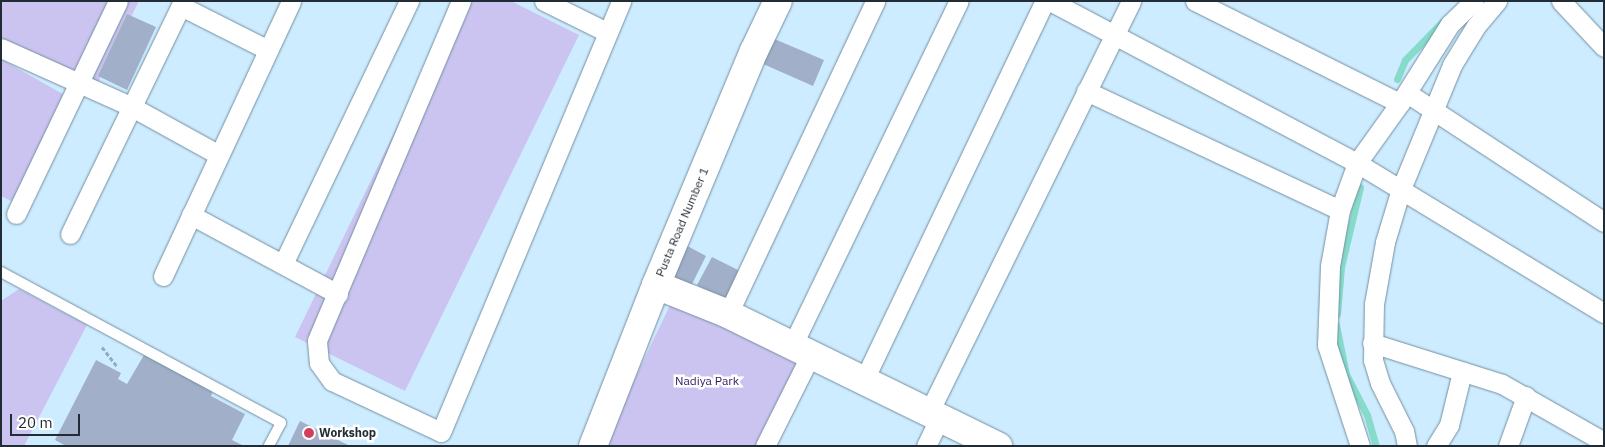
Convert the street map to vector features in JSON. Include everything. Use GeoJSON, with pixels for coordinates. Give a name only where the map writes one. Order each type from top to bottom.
{"type":"FeatureCollection","features":[{"type":"Feature","properties":{"kind":"street"},"geometry":{"type":"LineString","coordinates":[[16,214],[80,84],[118,1]]}},
{"type":"Feature","properties":{"kind":"street"},"geometry":{"type":"LineString","coordinates":[[163,276],[291,1]]}},
{"type":"Feature","properties":{"kind":"street"},"geometry":{"type":"LineString","coordinates":[[283,264],[408,1]]}},
{"type":"Feature","properties":{"kind":"street"},"geometry":{"type":"LineString","coordinates":[[461,1],[317,341],[319,363],[332,381],[440,432],[621,1]]}},
{"type":"Feature","properties":{"kind":"street"},"geometry":{"type":"LineString","coordinates":[[544,1],[607,32]]}},
{"type":"Feature","properties":{"kind":"street","name":"Pusta Road Number 1"},"geometry":{"type":"LineString","coordinates":[[593,446],[656,285],[754,50],[778,1]]}},
{"type":"Feature","properties":{"kind":"street"},"geometry":{"type":"LineString","coordinates":[[728,314],[875,1]]}},
{"type":"Feature","properties":{"kind":"street"},"geometry":{"type":"LineString","coordinates":[[765,446],[801,351],[959,1]]}},
{"type":"Feature","properties":{"kind":"street"},"geometry":{"type":"LineString","coordinates":[[863,382],[1045,1]]}},
{"type":"Feature","properties":{"kind":"street"},"geometry":{"type":"LineString","coordinates":[[1050,1],[1359,160],[1402,189],[1604,313]]}},
{"type":"Feature","properties":{"kind":"street"},"geometry":{"type":"LineString","coordinates":[[926,446],[934,415],[1086,91],[1131,1]]}},
{"type":"Feature","properties":{"kind":"street"},"geometry":{"type":"LineString","coordinates":[[1195,1],[1433,111],[1604,222]]}},
{"type":"Feature","properties":{"kind":"street"},"geometry":{"type":"LineString","coordinates":[[1407,446],[1398,418],[1380,383],[1372,342],[1374,304],[1385,242],[1402,189],[1452,65],[1476,26],[1497,1]]}},
{"type":"Feature","properties":{"kind":"street"},"geometry":{"type":"LineString","coordinates":[[1560,1],[1604,46]]}},
{"type":"Feature","properties":{"kind":"street"},"geometry":{"type":"LineString","coordinates":[[1360,446],[1327,345],[1330,266],[1340,210],[1359,160],[1404,98],[1450,24],[1467,3]]}},
{"type":"Feature","properties":{"kind":"street"},"geometry":{"type":"LineString","coordinates":[[70,234],[182,4],[268,50]]}},
{"type":"Feature","properties":{"kind":"street"},"geometry":{"type":"LineString","coordinates":[[1,48],[132,107],[219,155]]}},
{"type":"Feature","properties":{"kind":"street"},"geometry":{"type":"LineString","coordinates":[[1086,91],[1340,210]]}},
{"type":"Feature","properties":{"kind":"street"},"geometry":{"type":"LineString","coordinates":[[191,215],[338,294]]}},
{"type":"Feature","properties":{"kind":"street"},"geometry":{"type":"LineString","coordinates":[[656,285],[728,314],[863,382],[998,446]]}},
{"type":"Feature","properties":{"kind":"street"},"geometry":{"type":"LineString","coordinates":[[1372,342],[1526,396],[1594,441]]}},
{"type":"Feature","properties":{"kind":"street"},"geometry":{"type":"LineString","coordinates":[[1436,446],[1449,425],[1462,372]]}},
{"type":"Feature","properties":{"kind":"street"},"geometry":{"type":"LineString","coordinates":[[1508,446],[1526,396]]}},
{"type":"Feature","properties":{"kind":"lane"},"geometry":{"type":"LineString","coordinates":[[1,272],[281,423],[269,446]]}},
{"type":"Feature","properties":{"kind":"path"},"geometry":{"type":"LineString","coordinates":[[97,340],[117,366]]}},
{"type":"Feature","properties":{"kind":"green space"},"geometry":{"type":"Polygon","coordinates":[[[1,1],[139,1],[94,90],[1,48],[1,1]]]}},
{"type":"Feature","properties":{"kind":"green space"},"geometry":{"type":"Polygon","coordinates":[[[458,1],[511,1],[579,35],[405,391],[295,337],[458,1]]]}},
{"type":"Feature","properties":{"kind":"green space"},"geometry":{"type":"Polygon","coordinates":[[[1,59],[68,97],[15,203],[1,196],[1,59]]]}},
{"type":"Feature","properties":{"kind":"green space"},"geometry":{"type":"Polygon","coordinates":[[[19,289],[87,325],[24,446],[1,446],[1,301],[19,289]]]}},
{"type":"Feature","properties":{"kind":"green space","name":"Nadiya Park"},"geometry":{"type":"Polygon","coordinates":[[[675,295],[810,356],[758,446],[602,446],[675,295]]]}},
{"type":"Feature","properties":{"kind":"building"},"geometry":{"type":"Polygon","coordinates":[[[127,14],[156,27],[127,90],[98,76],[127,14]]]}},
{"type":"Feature","properties":{"kind":"building"},"geometry":{"type":"Polygon","coordinates":[[[772,38],[824,60],[813,86],[761,63],[772,38]]]}},
{"type":"Feature","properties":{"kind":"building"},"geometry":{"type":"Polygon","coordinates":[[[680,242],[706,256],[690,288],[664,275],[680,242]]]}},
{"type":"Feature","properties":{"kind":"building"},"geometry":{"type":"Polygon","coordinates":[[[712,257],[742,272],[727,301],[697,285],[712,257]]]}},
{"type":"Feature","properties":{"kind":"building"},"geometry":{"type":"Polygon","coordinates":[[[144,355],[213,391],[211,396],[245,414],[232,440],[244,446],[66,446],[55,440],[96,360],[121,373],[118,379],[127,384],[144,355]]]}},
{"type":"Feature","properties":{"kind":"building","name":"Workshop"},"geometry":{"type":"Polygon","coordinates":[[[300,421],[350,446],[288,446],[300,421]]]}},
{"type":"Feature","properties":{"kind":"waterway"},"geometry":{"type":"LineString","coordinates":[[1397,79],[1405,60],[1442,22]]}},
{"type":"Feature","properties":{"kind":"waterway"},"geometry":{"type":"LineString","coordinates":[[1337,314],[1341,267],[1360,187]]}},
{"type":"Feature","properties":{"kind":"waterway"},"geometry":{"type":"LineString","coordinates":[[1336,325],[1346,374],[1367,415],[1376,446]]}},
{"type":"Feature","properties":{"kind":"place","name":"Workshop"},"geometry":{"type":"Point","coordinates":[309,433]}}]}
